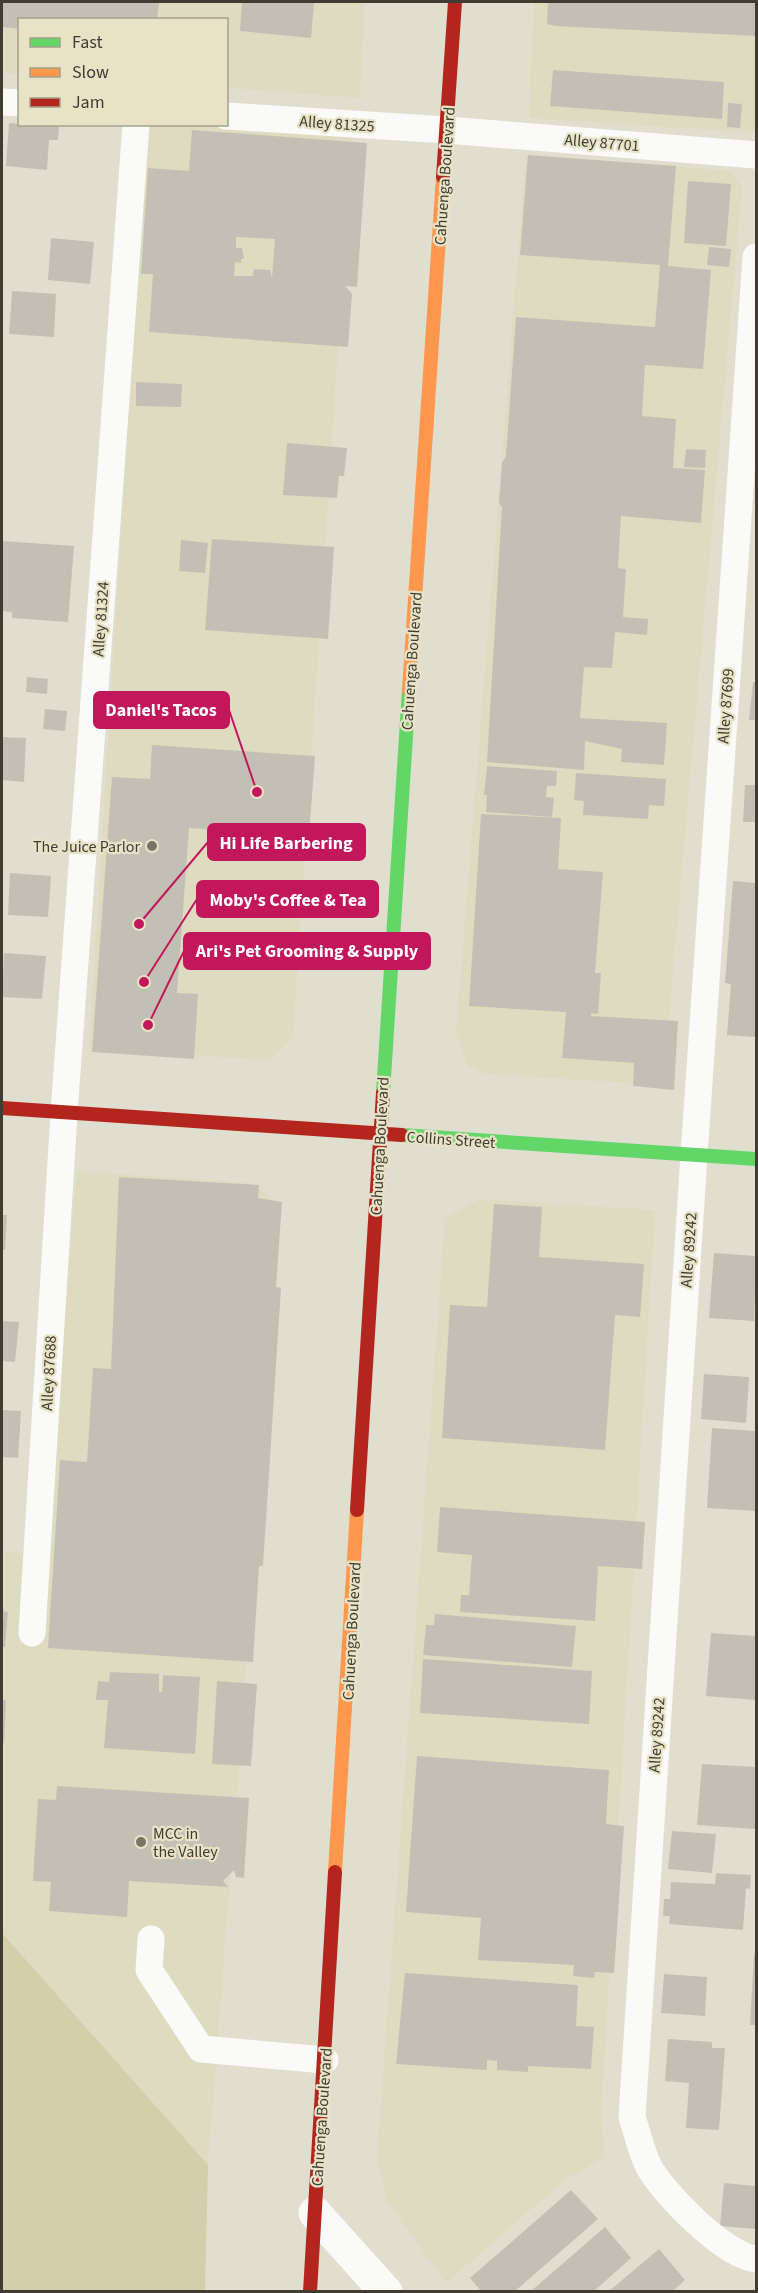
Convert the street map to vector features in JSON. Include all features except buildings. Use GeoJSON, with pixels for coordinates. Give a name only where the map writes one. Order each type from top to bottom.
{"type":"FeatureCollection","features":[{"type":"Feature","properties":{"kind":"main road","name":"Cahuenga Boulevard"},"geometry":{"type":"LineString","coordinates":[[310,2292],[380,1134],[455,2]]}},
{"type":"Feature","properties":{"kind":"main road","name":"Collins Street"},"geometry":{"type":"LineString","coordinates":[[2,1108],[756,1159]]}},
{"type":"Feature","properties":{"kind":"street"},"geometry":{"type":"LineString","coordinates":[[315,2213],[386,2292]]}},
{"type":"Feature","properties":{"kind":"lane"},"geometry":{"type":"LineString","coordinates":[[2,102],[18,103]]}},
{"type":"Feature","properties":{"kind":"lane","name":"Alley 81325"},"geometry":{"type":"LineString","coordinates":[[228,116],[447,130]]}},
{"type":"Feature","properties":{"kind":"lane","name":"Alley 81324"},"geometry":{"type":"LineString","coordinates":[[64,1113],[136,126]]}},
{"type":"Feature","properties":{"kind":"lane","name":"Alley 87701"},"geometry":{"type":"LineString","coordinates":[[447,130],[756,155]]}},
{"type":"Feature","properties":{"kind":"lane","name":"Alley 87699"},"geometry":{"type":"LineString","coordinates":[[694,1155],[756,256]]}},
{"type":"Feature","properties":{"kind":"lane","name":"Alley 87688"},"geometry":{"type":"LineString","coordinates":[[32,1633],[64,1113]]}},
{"type":"Feature","properties":{"kind":"lane","name":"Alley 89242"},"geometry":{"type":"LineString","coordinates":[[694,1155],[632,2117],[649,2166],[698,2226],[744,2258],[756,2259]]}},
{"type":"Feature","properties":{"kind":"lane"},"geometry":{"type":"LineString","coordinates":[[151,1939],[149,1970],[201,2049],[325,2060]]}},
{"type":"Feature","properties":{"kind":"shaded area"},"geometry":{"type":"Polygon","coordinates":[[[2,2],[365,2],[360,98],[228,88],[228,18],[18,18],[18,74],[2,73],[2,2]]]}},
{"type":"Feature","properties":{"kind":"shaded area"},"geometry":{"type":"Polygon","coordinates":[[[534,2],[756,2],[756,133],[529,118],[534,2]]]}},
{"type":"Feature","properties":{"kind":"shaded area"},"geometry":{"type":"Polygon","coordinates":[[[228,124],[352,131],[293,1037],[270,1060],[89,1049],[146,126],[228,126],[228,124]]]}},
{"type":"Feature","properties":{"kind":"shaded area"},"geometry":{"type":"Polygon","coordinates":[[[526,154],[730,171],[742,187],[663,1085],[484,1074],[468,1065],[456,1034],[526,154]]]}},
{"type":"Feature","properties":{"kind":"shaded area"},"geometry":{"type":"Polygon","coordinates":[[[77,1171],[252,1183],[277,1203],[238,1776],[208,2165],[2,1933],[2,1551],[44,1553],[77,1171]]]}},
{"type":"Feature","properties":{"kind":"shaded area"},"geometry":{"type":"Polygon","coordinates":[[[480,1199],[655,1210],[601,2115],[605,2157],[567,2178],[446,2283],[386,2200],[377,2158],[445,1218],[480,1199]]]}},
{"type":"Feature","properties":{"kind":"shaded area"},"geometry":{"type":"Polygon","coordinates":[[[2,1933],[208,2165],[205,2291],[2,2291],[2,1933]]]}},
{"type":"Feature","properties":{"kind":"traffic: fast"},"geometry":{"type":"LineString","coordinates":[[383,1093],[409,690]]}},
{"type":"Feature","properties":{"kind":"traffic: fast"},"geometry":{"type":"LineString","coordinates":[[402,1135],[756,1159]]}},
{"type":"Feature","properties":{"kind":"traffic: slow"},"geometry":{"type":"LineString","coordinates":[[409,690],[443,177]]}},
{"type":"Feature","properties":{"kind":"traffic: slow"},"geometry":{"type":"LineString","coordinates":[[335,1872],[357,1510]]}},
{"type":"Feature","properties":{"kind":"traffic: jam"},"geometry":{"type":"LineString","coordinates":[[443,177],[455,2]]}},
{"type":"Feature","properties":{"kind":"traffic: jam"},"geometry":{"type":"LineString","coordinates":[[357,1510],[383,1093]]}},
{"type":"Feature","properties":{"kind":"traffic: jam"},"geometry":{"type":"LineString","coordinates":[[2,1108],[402,1135]]}},
{"type":"Feature","properties":{"kind":"traffic: jam"},"geometry":{"type":"LineString","coordinates":[[310,2292],[335,1872]]}},
{"type":"Feature","properties":{"kind":"place","name":"Daniel's Tacos"},"geometry":{"type":"Point","coordinates":[257,792]}},
{"type":"Feature","properties":{"kind":"place","name":"The Juice Parlor"},"geometry":{"type":"Point","coordinates":[152,846]}},
{"type":"Feature","properties":{"kind":"place","name":"Hi Life Barbering"},"geometry":{"type":"Point","coordinates":[139,924]}},
{"type":"Feature","properties":{"kind":"place","name":"Moby's Coffee & Tea"},"geometry":{"type":"Point","coordinates":[144,982]}},
{"type":"Feature","properties":{"kind":"place","name":"Ari's Pet Grooming & Supply"},"geometry":{"type":"Point","coordinates":[148,1025]}},
{"type":"Feature","properties":{"kind":"place","name":"MCC in the Valley"},"geometry":{"type":"Point","coordinates":[141,1842]}}]}
